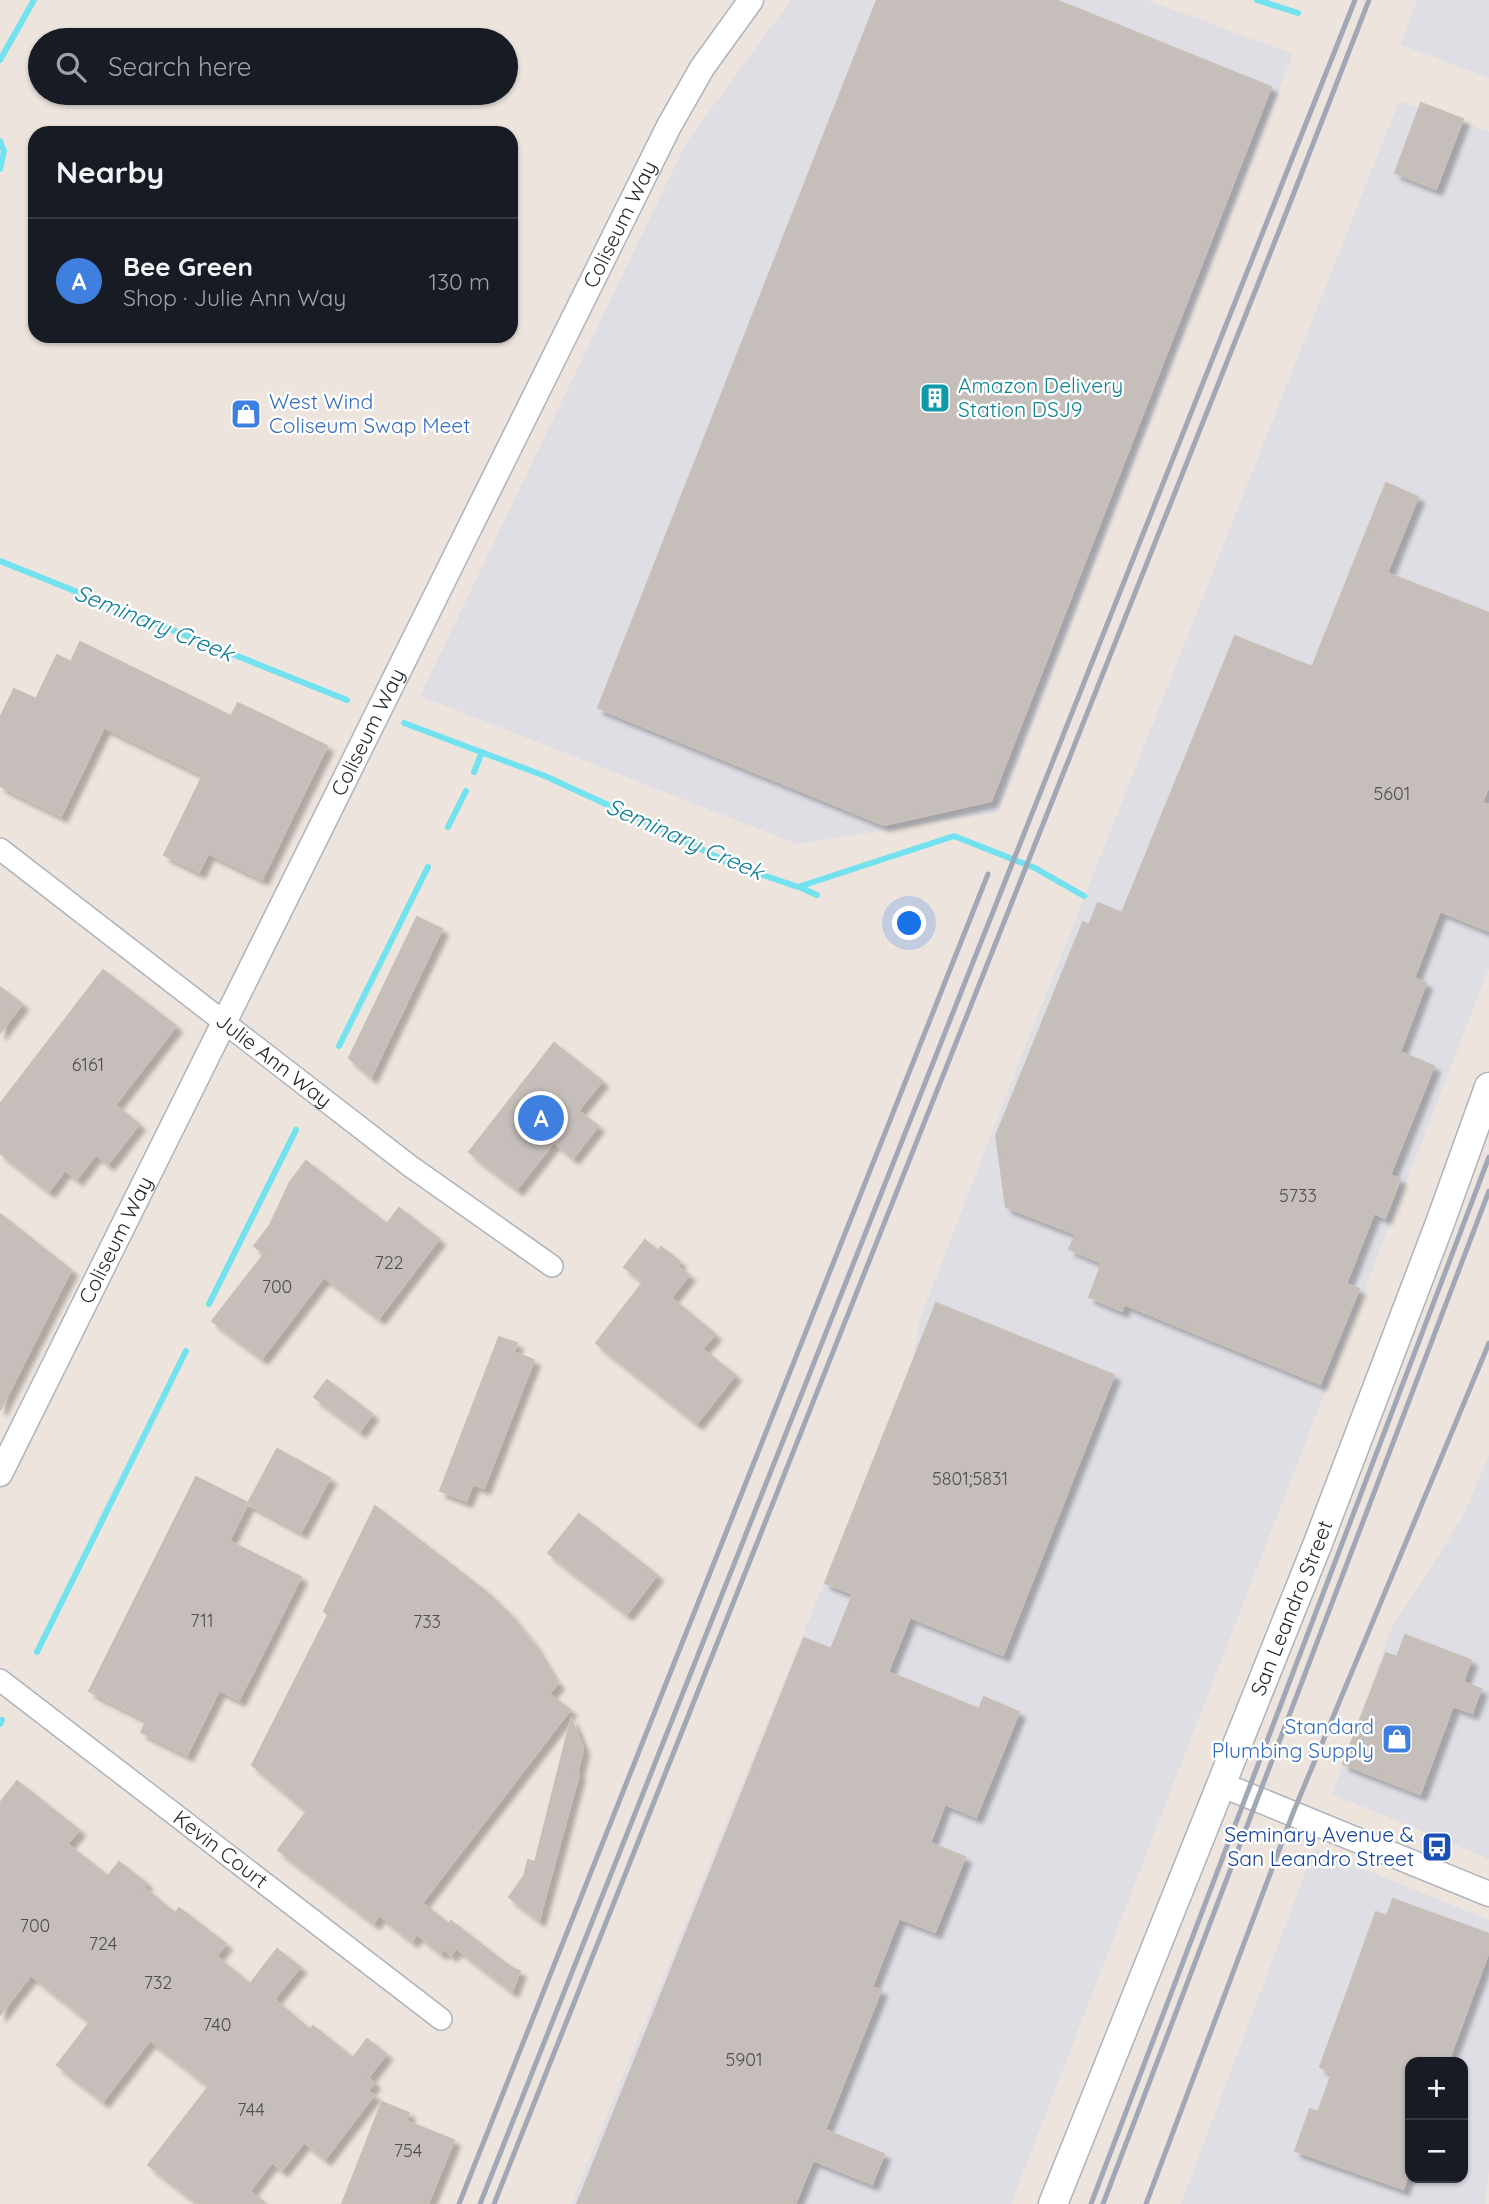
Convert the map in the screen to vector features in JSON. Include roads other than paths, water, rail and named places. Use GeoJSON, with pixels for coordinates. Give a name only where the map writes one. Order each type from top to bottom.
{"type":"FeatureCollection","features":[{"type":"Feature","properties":{"kind":"main road","name":"San Leandro Street"},"geometry":{"type":"LineString","coordinates":[[1053,2204],[1322,1531],[1489,1087]]}},
{"type":"Feature","properties":{"kind":"street","name":"Coliseum Way"},"geometry":{"type":"LineString","coordinates":[[0,1474],[669,126],[702,68],[751,0]]}},
{"type":"Feature","properties":{"kind":"street","name":"Julie Ann Way"},"geometry":{"type":"LineString","coordinates":[[0,849],[410,1166],[552,1266]]}},
{"type":"Feature","properties":{"kind":"street","name":"Kevin Court"},"geometry":{"type":"LineString","coordinates":[[0,1679],[441,2019]]}},
{"type":"Feature","properties":{"kind":"street"},"geometry":{"type":"LineString","coordinates":[[1220,1784],[1489,1894]]}},
{"type":"Feature","properties":{"kind":"waterway"},"geometry":{"type":"LineString","coordinates":[[0,60],[34,0]]}},
{"type":"Feature","properties":{"kind":"waterway"},"geometry":{"type":"LineString","coordinates":[[1257,0],[1298,13]]}},
{"type":"Feature","properties":{"kind":"waterway"},"geometry":{"type":"LineString","coordinates":[[0,141],[4,151],[0,169]]}},
{"type":"Feature","properties":{"kind":"waterway","name":"Seminary Creek"},"geometry":{"type":"LineString","coordinates":[[0,561],[347,700]]}},
{"type":"Feature","properties":{"kind":"waterway","name":"Seminary Creek"},"geometry":{"type":"LineString","coordinates":[[404,723],[545,776],[731,864],[798,887],[954,836],[1035,868],[1084,896]]}},
{"type":"Feature","properties":{"kind":"waterway"},"geometry":{"type":"LineString","coordinates":[[474,772],[482,752]]}},
{"type":"Feature","properties":{"kind":"waterway"},"geometry":{"type":"LineString","coordinates":[[448,827],[466,791]]}},
{"type":"Feature","properties":{"kind":"waterway"},"geometry":{"type":"LineString","coordinates":[[339,1046],[428,867]]}},
{"type":"Feature","properties":{"kind":"waterway"},"geometry":{"type":"LineString","coordinates":[[799,887],[817,895]]}},
{"type":"Feature","properties":{"kind":"waterway"},"geometry":{"type":"LineString","coordinates":[[209,1304],[296,1130]]}},
{"type":"Feature","properties":{"kind":"waterway"},"geometry":{"type":"LineString","coordinates":[[37,1652],[186,1351]]}},
{"type":"Feature","properties":{"kind":"waterway"},"geometry":{"type":"LineString","coordinates":[[0,1724],[2,1720]]}},
{"type":"Feature","properties":{"kind":"railway"},"geometry":{"type":"LineString","coordinates":[[480,2204],[1355,0]]}},
{"type":"Feature","properties":{"kind":"railway"},"geometry":{"type":"LineString","coordinates":[[494,2204],[1369,0]]}},
{"type":"Feature","properties":{"kind":"railway"},"geometry":{"type":"LineString","coordinates":[[459,2204],[988,874]]}},
{"type":"Feature","properties":{"kind":"railway"},"geometry":{"type":"LineString","coordinates":[[1091,2204],[1489,1157]]}},
{"type":"Feature","properties":{"kind":"railway"},"geometry":{"type":"LineString","coordinates":[[1103,2204],[1489,1191]]}},
{"type":"Feature","properties":{"kind":"railway"},"geometry":{"type":"LineString","coordinates":[[1146,2204],[1293,1813],[1489,1343]]}},
{"type":"Feature","properties":{"kind":"place","name":"Amazon Delivery Station DSJ9"},"geometry":{"type":"Point","coordinates":[935,398]}},
{"type":"Feature","properties":{"kind":"place","name":"West Wind Coliseum Swap Meet"},"geometry":{"type":"Point","coordinates":[246,414]}},
{"type":"Feature","properties":{"kind":"place","name":"Bee Green"},"geometry":{"type":"Point","coordinates":[541,1118]}},
{"type":"Feature","properties":{"kind":"place","name":"Standard Plumbing Supply"},"geometry":{"type":"Point","coordinates":[1397,1739]}},
{"type":"Feature","properties":{"kind":"place","name":"Seminary Avenue & San Leandro Street"},"geometry":{"type":"Point","coordinates":[1437,1847]}}]}
